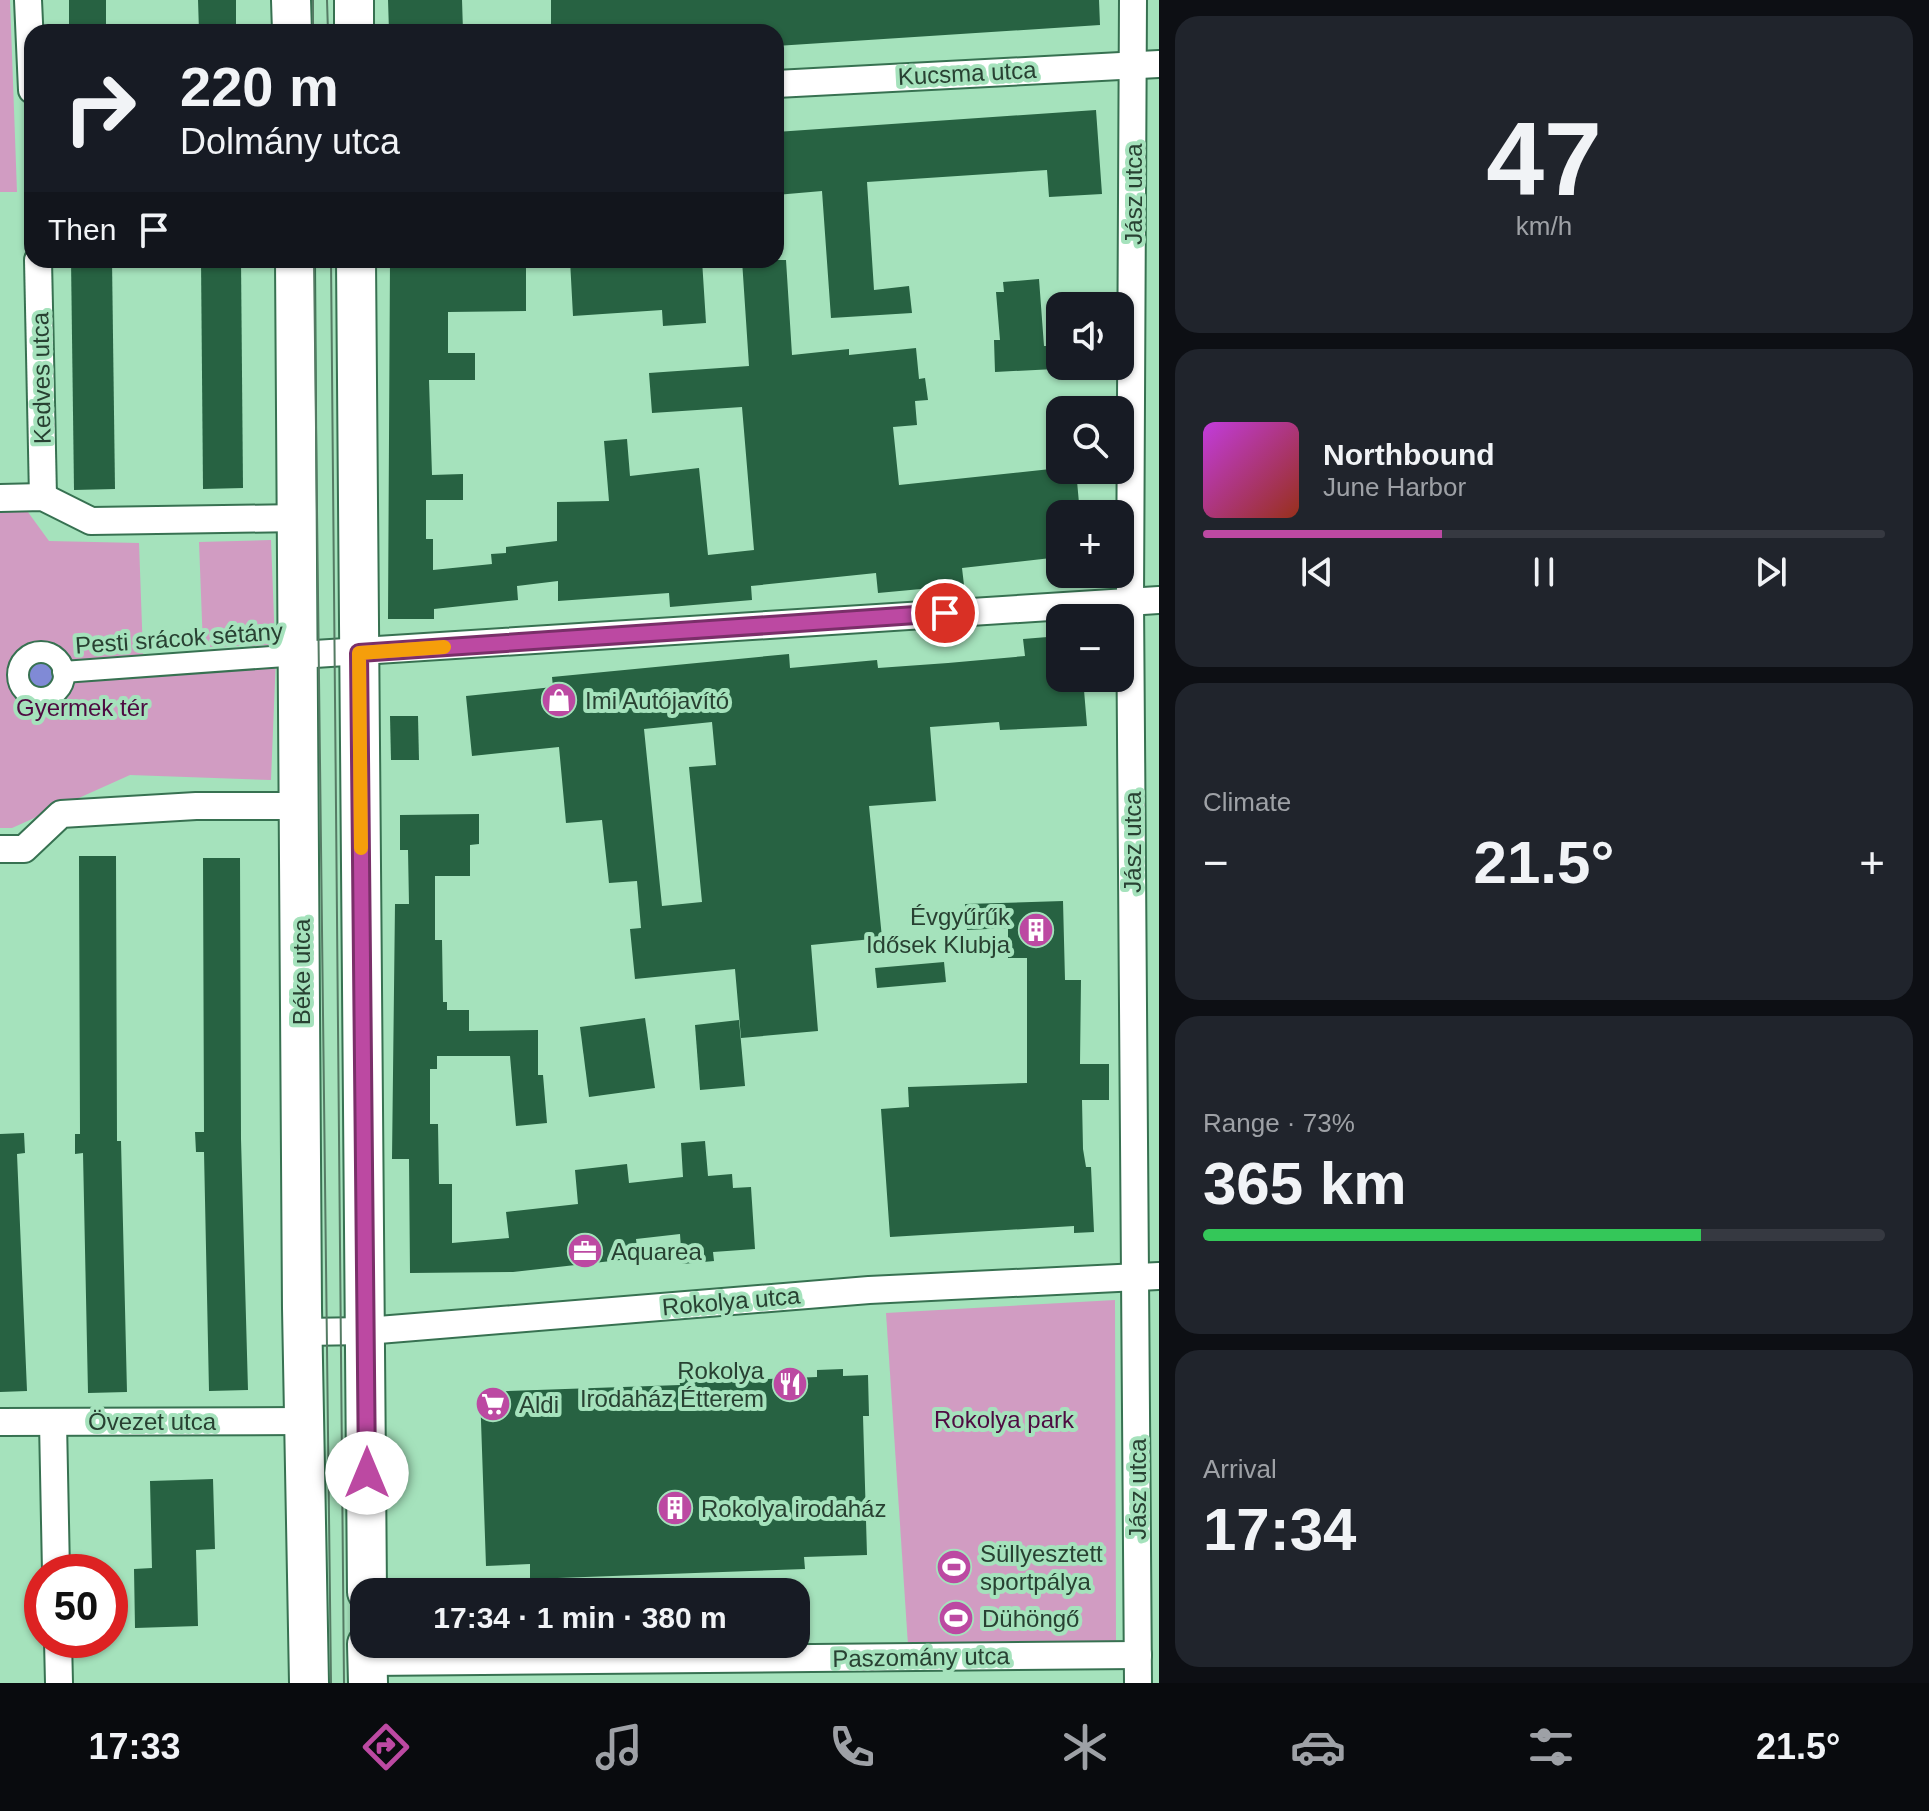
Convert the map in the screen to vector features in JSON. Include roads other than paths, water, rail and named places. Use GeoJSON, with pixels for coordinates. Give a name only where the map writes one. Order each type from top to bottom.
{"type":"FeatureCollection","features":[{"type":"Feature","properties":{"kind":"main road"},"geometry":{"type":"LineString","coordinates":[[291,0],[292,24]]}},
{"type":"Feature","properties":{"kind":"main road"},"geometry":{"type":"LineString","coordinates":[[354,0],[354,24]]}},
{"type":"Feature","properties":{"kind":"main road","name":"Béke utca"},"geometry":{"type":"LineString","coordinates":[[295,268],[303,1332],[309,1683]]}},
{"type":"Feature","properties":{"kind":"main road"},"geometry":{"type":"LineString","coordinates":[[356,268],[367,1578]]}},
{"type":"Feature","properties":{"kind":"street"},"geometry":{"type":"LineString","coordinates":[[28,0],[29,24]]}},
{"type":"Feature","properties":{"kind":"street","name":"Jász utca"},"geometry":{"type":"LineString","coordinates":[[1133,0],[1146,64],[1130,600],[1147,1276],[1138,1683]]}},
{"type":"Feature","properties":{"kind":"street","name":"Kucsma utca"},"geometry":{"type":"LineString","coordinates":[[784,84],[1146,64]]}},
{"type":"Feature","properties":{"kind":"street","name":"Kedves utca"},"geometry":{"type":"LineString","coordinates":[[38,268],[43,497]]}},
{"type":"Feature","properties":{"kind":"street"},"geometry":{"type":"LineString","coordinates":[[0,498],[43,497],[91,521],[299,518]]}},
{"type":"Feature","properties":{"kind":"street"},"geometry":{"type":"LineString","coordinates":[[299,655],[1159,600]]}},
{"type":"Feature","properties":{"kind":"street","name":"Pesti srácok sétány"},"geometry":{"type":"LineString","coordinates":[[42,652],[58,661],[63,672],[59,688],[45,698],[26,693],[9,675],[23,661],[42,652]]}},
{"type":"Feature","properties":{"kind":"street","name":"Pesti srácok sétány"},"geometry":{"type":"LineString","coordinates":[[63,672],[299,655]]}},
{"type":"Feature","properties":{"kind":"street"},"geometry":{"type":"LineString","coordinates":[[0,849],[24,849],[61,814],[196,806],[300,806]]}},
{"type":"Feature","properties":{"kind":"street","name":"Rokolya utca"},"geometry":{"type":"LineString","coordinates":[[303,1332],[366,1331],[869,1290],[1147,1276]]}},
{"type":"Feature","properties":{"kind":"street","name":"Övezet utca"},"geometry":{"type":"LineString","coordinates":[[0,1422],[304,1421]]}},
{"type":"Feature","properties":{"kind":"street"},"geometry":{"type":"LineString","coordinates":[[53,1422],[56,1554]]}},
{"type":"Feature","properties":{"kind":"street","name":"Paszomány utca"},"geometry":{"type":"LineString","coordinates":[[368,1663],[1138,1655]]}},
{"type":"Feature","properties":{"kind":"street"},"geometry":{"type":"LineString","coordinates":[[58,1658],[59,1683]]}},
{"type":"Feature","properties":{"kind":"water"},"geometry":{"type":"Polygon","coordinates":[[[41,657],[54,662],[59,675],[54,688],[41,693],[28,688],[23,675],[28,662],[41,657]]]}},
{"type":"Feature","properties":{"kind":"tram line"},"geometry":{"type":"LineString","coordinates":[[313,0],[313,24]]}},
{"type":"Feature","properties":{"kind":"tram line"},"geometry":{"type":"LineString","coordinates":[[327,0],[328,24]]}},
{"type":"Feature","properties":{"kind":"tram line"},"geometry":{"type":"LineString","coordinates":[[314,268],[331,1683]]}},
{"type":"Feature","properties":{"kind":"tram line"},"geometry":{"type":"LineString","coordinates":[[331,268],[344,1683]]}},
{"type":"Feature","properties":{"kind":"place","name":"Imi Autójavító"},"geometry":{"type":"Point","coordinates":[559,700]}},
{"type":"Feature","properties":{"kind":"place","name":"Évgyűrűk Idősek Klubja"},"geometry":{"type":"Point","coordinates":[1036,930]}},
{"type":"Feature","properties":{"kind":"place","name":"Aquarea"},"geometry":{"type":"Point","coordinates":[585,1251]}},
{"type":"Feature","properties":{"kind":"place","name":"Rokolya Irodaház Étterem"},"geometry":{"type":"Point","coordinates":[790,1384]}},
{"type":"Feature","properties":{"kind":"place","name":"Aldi"},"geometry":{"type":"Point","coordinates":[493,1404]}},
{"type":"Feature","properties":{"kind":"place","name":"Rokolya irodaház"},"geometry":{"type":"Point","coordinates":[675,1508]}},
{"type":"Feature","properties":{"kind":"place","name":"Süllyesztett sportpálya"},"geometry":{"type":"Point","coordinates":[954,1567]}},
{"type":"Feature","properties":{"kind":"place","name":"Dühöngő"},"geometry":{"type":"Point","coordinates":[956,1618]}},
{"type":"Feature","properties":{"kind":"park label","name":"Gyermek tér"},"geometry":{"type":"Point","coordinates":[82,707]}},
{"type":"Feature","properties":{"kind":"park label","name":"Rokolya park"},"geometry":{"type":"Point","coordinates":[1004,1419]}}]}
